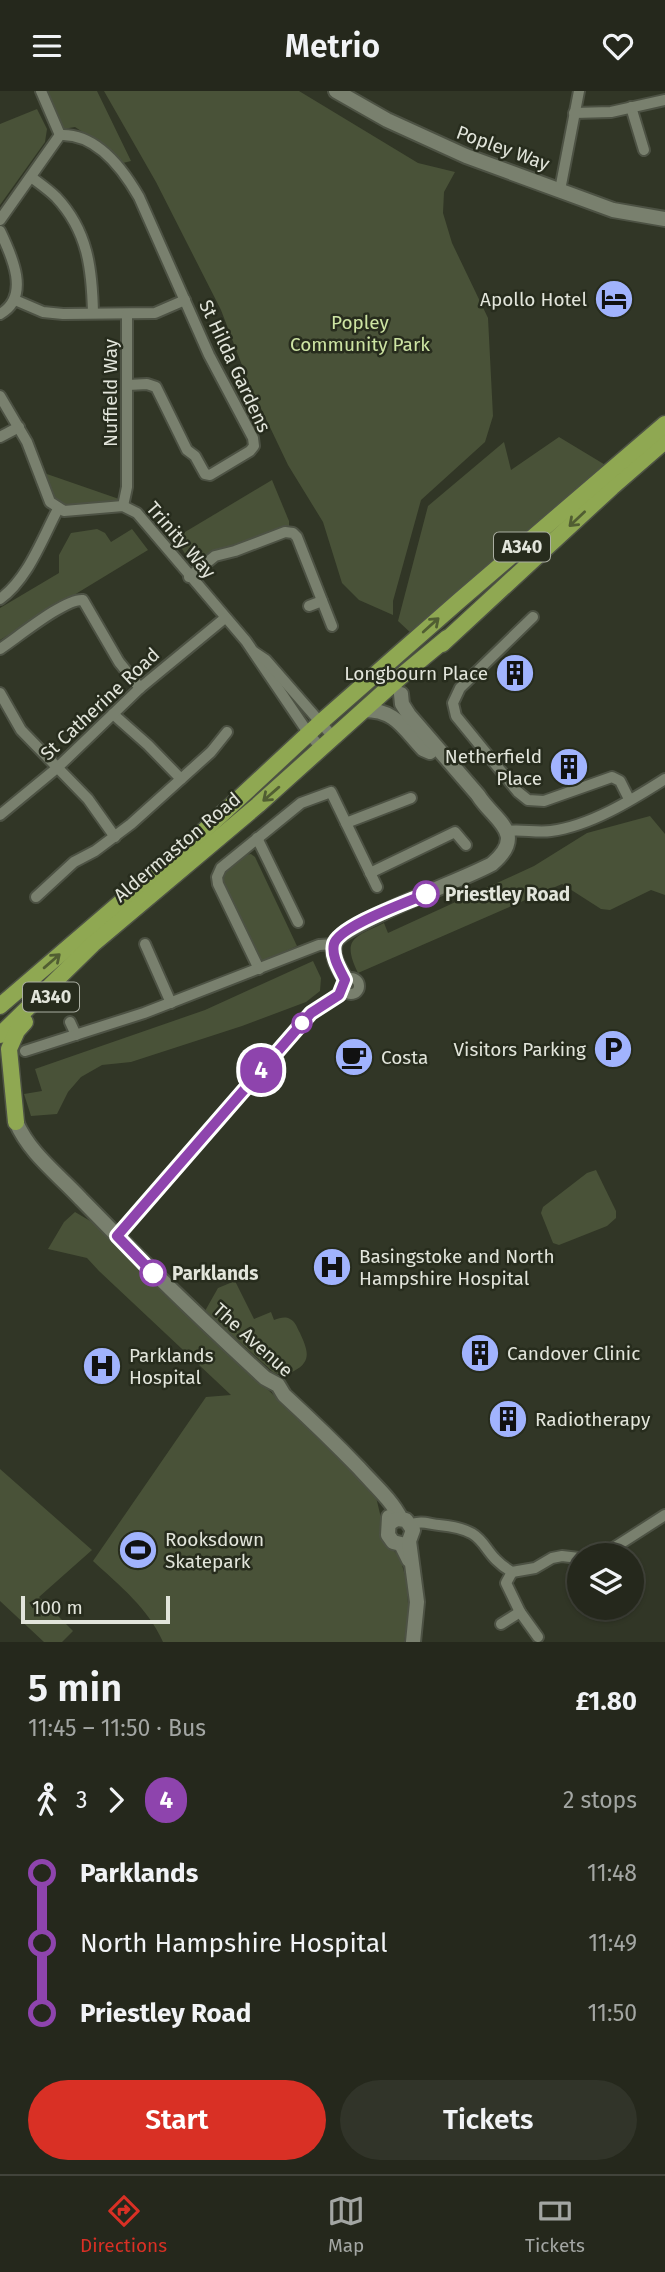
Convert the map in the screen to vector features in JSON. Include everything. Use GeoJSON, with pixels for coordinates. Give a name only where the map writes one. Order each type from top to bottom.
{"type":"FeatureCollection","features":[{"type":"Feature","properties":{"kind":"main road","name":"Aldermaston Road"},"geometry":{"type":"LineString","coordinates":[[0,1006],[206,829],[321,722],[665,424]]}},
{"type":"Feature","properties":{"kind":"main road","name":"Aldermaston Road"},"geometry":{"type":"LineString","coordinates":[[8,1045],[17,1031],[79,968],[93,944],[328,743],[665,441]]}},
{"type":"Feature","properties":{"kind":"main road","name":"Aldermaston Road"},"geometry":{"type":"LineString","coordinates":[[321,722],[365,695],[401,694],[410,676],[447,638]]}},
{"type":"Feature","properties":{"kind":"main road"},"geometry":{"type":"LineString","coordinates":[[380,671],[383,693]]}},
{"type":"Feature","properties":{"kind":"main road"},"geometry":{"type":"LineString","coordinates":[[8,1045],[16,1122]]}},
{"type":"Feature","properties":{"kind":"main road"},"geometry":{"type":"LineString","coordinates":[[0,1074],[16,1122]]}},
{"type":"Feature","properties":{"kind":"main road"},"geometry":{"type":"LineString","coordinates":[[0,1100],[16,1122]]}},
{"type":"Feature","properties":{"kind":"street"},"geometry":{"type":"LineString","coordinates":[[41,91],[60,135]]}},
{"type":"Feature","properties":{"kind":"street","name":"Popley Way"},"geometry":{"type":"LineString","coordinates":[[335,91],[448,149],[613,210],[665,219]]}},
{"type":"Feature","properties":{"kind":"street"},"geometry":{"type":"LineString","coordinates":[[560,190],[579,91]]}},
{"type":"Feature","properties":{"kind":"street"},"geometry":{"type":"LineString","coordinates":[[574,113],[611,112],[665,100]]}},
{"type":"Feature","properties":{"kind":"street"},"geometry":{"type":"LineString","coordinates":[[631,107],[644,150]]}},
{"type":"Feature","properties":{"kind":"street"},"geometry":{"type":"LineString","coordinates":[[0,221],[60,135]]}},
{"type":"Feature","properties":{"kind":"street"},"geometry":{"type":"LineString","coordinates":[[60,135],[79,136],[113,160],[125,173],[139,197],[185,300]]}},
{"type":"Feature","properties":{"kind":"street"},"geometry":{"type":"LineString","coordinates":[[31,177],[56,197],[85,243],[93,279],[93,313]]}},
{"type":"Feature","properties":{"kind":"street"},"geometry":{"type":"LineString","coordinates":[[0,231],[17,280],[15,300],[0,314]]}},
{"type":"Feature","properties":{"kind":"street","name":"Nuffield Way"},"geometry":{"type":"LineString","coordinates":[[15,300],[43,312],[127,314],[127,487],[123,506]]}},
{"type":"Feature","properties":{"kind":"street","name":"St Hilda Gardens"},"geometry":{"type":"LineString","coordinates":[[127,314],[155,313],[185,300],[209,355],[253,438],[254,446],[210,475],[205,474],[195,456],[187,450],[156,387],[147,384],[128,385]]}},
{"type":"Feature","properties":{"kind":"street"},"geometry":{"type":"LineString","coordinates":[[0,396],[19,426],[44,492],[58,509],[30,563],[12,589],[0,599]]}},
{"type":"Feature","properties":{"kind":"street"},"geometry":{"type":"LineString","coordinates":[[0,437],[19,426]]}},
{"type":"Feature","properties":{"kind":"street","name":"Trinity Way"},"geometry":{"type":"LineString","coordinates":[[58,509],[75,511],[123,506],[142,518],[254,652],[266,660],[321,722],[328,743]]}},
{"type":"Feature","properties":{"kind":"street"},"geometry":{"type":"LineString","coordinates":[[189,577],[215,556],[285,532],[293,533],[297,537],[332,626]]}},
{"type":"Feature","properties":{"kind":"street"},"geometry":{"type":"LineString","coordinates":[[0,649],[64,606],[76,599],[83,600],[119,662],[140,688]]}},
{"type":"Feature","properties":{"kind":"street"},"geometry":{"type":"LineString","coordinates":[[309,606],[322,601]]}},
{"type":"Feature","properties":{"kind":"street"},"geometry":{"type":"LineString","coordinates":[[533,617],[460,688],[453,703],[456,716],[518,792],[528,800],[544,801],[612,777],[620,781],[629,799]]}},
{"type":"Feature","properties":{"kind":"street","name":"St Catherine Road"},"geometry":{"type":"LineString","coordinates":[[0,815],[57,768],[140,688],[225,618]]}},
{"type":"Feature","properties":{"kind":"street","name":"Trinity Way"},"geometry":{"type":"LineString","coordinates":[[254,652],[259,664],[309,734],[328,743]]}},
{"type":"Feature","properties":{"kind":"street"},"geometry":{"type":"LineString","coordinates":[[0,693],[21,730],[88,799],[115,837]]}},
{"type":"Feature","properties":{"kind":"street"},"geometry":{"type":"LineString","coordinates":[[334,947],[337,938],[359,924],[492,864],[503,851],[508,839],[504,824],[486,808],[474,802],[401,719],[383,693]]}},
{"type":"Feature","properties":{"kind":"street"},"geometry":{"type":"LineString","coordinates":[[401,694],[401,704],[409,715],[478,795],[486,808]]}},
{"type":"Feature","properties":{"kind":"street"},"geometry":{"type":"LineString","coordinates":[[364,710],[390,714],[430,753]]}},
{"type":"Feature","properties":{"kind":"street"},"geometry":{"type":"LineString","coordinates":[[113,714],[181,779]]}},
{"type":"Feature","properties":{"kind":"street"},"geometry":{"type":"LineString","coordinates":[[36,897],[75,862],[95,852],[115,837],[211,752],[227,732]]}},
{"type":"Feature","properties":{"kind":"street"},"geometry":{"type":"LineString","coordinates":[[507,831],[536,832],[568,827],[665,779]]}},
{"type":"Feature","properties":{"kind":"street"},"geometry":{"type":"LineString","coordinates":[[259,969],[217,877],[220,868],[301,803],[331,792],[377,887]]}},
{"type":"Feature","properties":{"kind":"street"},"geometry":{"type":"LineString","coordinates":[[346,823],[411,798]]}},
{"type":"Feature","properties":{"kind":"street"},"geometry":{"type":"LineString","coordinates":[[453,819],[455,832],[466,845]]}},
{"type":"Feature","properties":{"kind":"street"},"geometry":{"type":"LineString","coordinates":[[370,873],[455,832]]}},
{"type":"Feature","properties":{"kind":"street"},"geometry":{"type":"LineString","coordinates":[[257,838],[298,922]]}},
{"type":"Feature","properties":{"kind":"street"},"geometry":{"type":"LineString","coordinates":[[145,944],[171,1003]]}},
{"type":"Feature","properties":{"kind":"street"},"geometry":{"type":"LineString","coordinates":[[8,1045],[76,1035],[171,1003],[319,945],[334,947],[344,961],[349,979]]}},
{"type":"Feature","properties":{"kind":"street"},"geometry":{"type":"LineString","coordinates":[[70,1022],[76,1035]]}},
{"type":"Feature","properties":{"kind":"street","name":"The Avenue"},"geometry":{"type":"LineString","coordinates":[[16,1122],[26,1141],[47,1167],[174,1294],[265,1378],[278,1385],[284,1395],[336,1444],[382,1493],[404,1531],[415,1580],[417,1602],[413,1642]]}},
{"type":"Feature","properties":{"kind":"street"},"geometry":{"type":"LineString","coordinates":[[621,1543],[665,1515]]}},
{"type":"Feature","properties":{"kind":"street"},"geometry":{"type":"LineString","coordinates":[[404,1531],[417,1521],[463,1528],[483,1541],[500,1565],[512,1572],[535,1568],[552,1558],[567,1557]]}},
{"type":"Feature","properties":{"kind":"street"},"geometry":{"type":"LineString","coordinates":[[512,1572],[506,1583],[520,1612],[538,1637]]}},
{"type":"Feature","properties":{"kind":"street"},"geometry":{"type":"LineString","coordinates":[[501,1624],[520,1612]]}},
{"type":"Feature","properties":{"kind":"green space"},"geometry":{"type":"Polygon","coordinates":[[[47,91],[97,91],[131,161],[123,163],[75,127],[63,129],[47,91]]]}},
{"type":"Feature","properties":{"kind":"green space","name":"Popley Community Park"},"geometry":{"type":"Polygon","coordinates":[[[104,91],[299,91],[418,163],[455,172],[444,192],[443,213],[452,243],[488,318],[493,416],[485,442],[421,500],[393,601],[393,615],[359,600],[342,583],[323,522],[288,465],[257,400],[256,402],[221,310],[156,182],[104,91]]]}},
{"type":"Feature","properties":{"kind":"green space"},"geometry":{"type":"Polygon","coordinates":[[[37,109],[47,129],[45,142],[0,205],[0,124],[37,109]]]}},
{"type":"Feature","properties":{"kind":"green space"},"geometry":{"type":"Polygon","coordinates":[[[559,437],[607,466],[413,635],[398,621],[428,506],[504,442],[511,470],[559,437]]]}},
{"type":"Feature","properties":{"kind":"green space"},"geometry":{"type":"Polygon","coordinates":[[[44,473],[119,499],[115,504],[73,510],[52,499],[44,473]]]}},
{"type":"Feature","properties":{"kind":"green space"},"geometry":{"type":"Polygon","coordinates":[[[272,480],[289,521],[289,531],[202,564],[191,563],[175,538],[272,480]]]}},
{"type":"Feature","properties":{"kind":"green space"},"geometry":{"type":"Polygon","coordinates":[[[97,529],[105,533],[111,542],[132,529],[148,550],[0,640],[0,608],[59,573],[59,555],[71,533],[97,529]]]}},
{"type":"Feature","properties":{"kind":"green space"},"geometry":{"type":"Polygon","coordinates":[[[650,816],[665,834],[665,895],[651,890],[610,910],[601,909],[562,884],[358,973],[351,945],[365,932],[384,923],[388,933],[534,866],[587,833],[650,816]]]}},
{"type":"Feature","properties":{"kind":"green space"},"geometry":{"type":"Polygon","coordinates":[[[251,854],[255,857],[297,946],[265,960],[259,960],[222,881],[223,874],[245,855],[251,854]]]}},
{"type":"Feature","properties":{"kind":"green space"},"geometry":{"type":"Polygon","coordinates":[[[313,961],[321,978],[320,991],[306,1002],[131,1062],[102,1065],[81,1077],[68,1092],[57,1114],[31,1116],[24,1094],[42,1091],[35,1069],[205,1010],[313,961]]]}},
{"type":"Feature","properties":{"kind":"green space"},"geometry":{"type":"Polygon","coordinates":[[[596,1170],[616,1211],[616,1218],[607,1226],[559,1245],[553,1243],[541,1213],[543,1207],[587,1173],[596,1170]]]}},
{"type":"Feature","properties":{"kind":"green space"},"geometry":{"type":"Polygon","coordinates":[[[75,1212],[92,1222],[112,1240],[352,1467],[376,1497],[387,1543],[400,1558],[406,1579],[409,1615],[404,1642],[163,1642],[141,1608],[93,1561],[206,1397],[231,1395],[87,1258],[48,1249],[64,1222],[75,1212]]]}},
{"type":"Feature","properties":{"kind":"green space"},"geometry":{"type":"Polygon","coordinates":[[[235,1281],[254,1319],[271,1312],[274,1320],[286,1318],[295,1323],[307,1354],[300,1367],[286,1374],[273,1372],[205,1311],[218,1288],[235,1281]]]}},
{"type":"Feature","properties":{"kind":"green space"},"geometry":{"type":"Polygon","coordinates":[[[0,1469],[92,1550],[39,1597],[73,1631],[62,1642],[44,1642],[0,1601],[0,1469]]]}},
{"type":"Feature","properties":{"kind":"bus line","name":"4"},"geometry":{"type":"LineString","coordinates":[[153,1273],[117,1236],[311,1013],[339,995],[345,980],[334,954],[337,938],[359,924],[426,894]]}},
{"type":"Feature","properties":{"kind":"place","name":"Apollo Hotel"},"geometry":{"type":"Point","coordinates":[614,299]}},
{"type":"Feature","properties":{"kind":"place","name":"Longbourn Place"},"geometry":{"type":"Point","coordinates":[515,673]}},
{"type":"Feature","properties":{"kind":"place","name":"Netherfield Place"},"geometry":{"type":"Point","coordinates":[569,767]}},
{"type":"Feature","properties":{"kind":"place","name":"Priestley Road"},"geometry":{"type":"Point","coordinates":[426,894]}},
{"type":"Feature","properties":{"kind":"place","name":"Visitors Parking"},"geometry":{"type":"Point","coordinates":[613,1049]}},
{"type":"Feature","properties":{"kind":"place","name":"Costa"},"geometry":{"type":"Point","coordinates":[354,1057]}},
{"type":"Feature","properties":{"kind":"place","name":"Basingstoke and North Hampshire Hospital"},"geometry":{"type":"Point","coordinates":[332,1267]}},
{"type":"Feature","properties":{"kind":"place","name":"Parklands"},"geometry":{"type":"Point","coordinates":[153,1273]}},
{"type":"Feature","properties":{"kind":"place","name":"Candover Clinic"},"geometry":{"type":"Point","coordinates":[480,1353]}},
{"type":"Feature","properties":{"kind":"place","name":"Parklands Hospital"},"geometry":{"type":"Point","coordinates":[102,1366]}},
{"type":"Feature","properties":{"kind":"place","name":"Radiotherapy"},"geometry":{"type":"Point","coordinates":[508,1419]}},
{"type":"Feature","properties":{"kind":"place","name":"Rooksdown Skatepark"},"geometry":{"type":"Point","coordinates":[138,1550]}}]}
